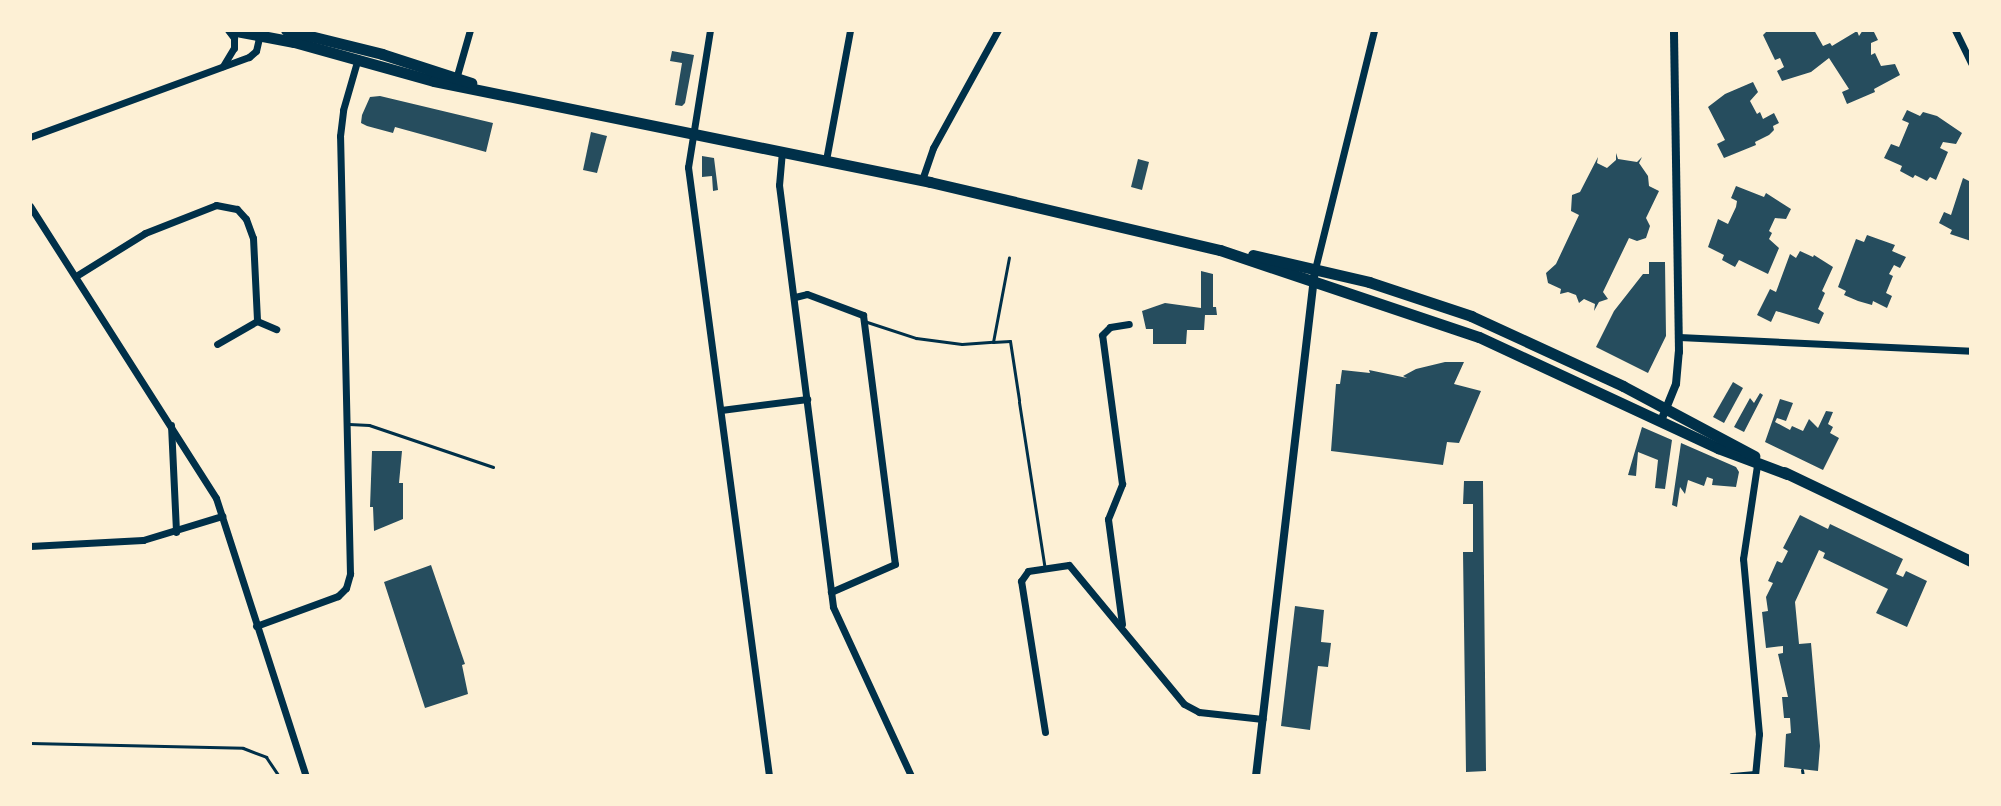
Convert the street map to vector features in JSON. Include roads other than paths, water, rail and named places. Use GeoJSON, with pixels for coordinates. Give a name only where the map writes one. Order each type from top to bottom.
{"type":"FeatureCollection","features":[{"type":"Feature","properties":{"kind":"main road"},"geometry":{"type":"LineString","coordinates":[[229,30],[258,32],[360,54]]}},
{"type":"Feature","properties":{"kind":"main road"},"geometry":{"type":"LineString","coordinates":[[286,30],[502,94],[922,180],[1314,275],[1479,337],[1664,415],[1971,561]]}},
{"type":"Feature","properties":{"kind":"main road"},"geometry":{"type":"LineString","coordinates":[[1664,415],[1757,465],[1787,474]]}},
{"type":"Feature","properties":{"kind":"street"},"geometry":{"type":"LineString","coordinates":[[219,69],[227,63],[234,48],[234,38],[229,30]]}},
{"type":"Feature","properties":{"kind":"street"},"geometry":{"type":"LineString","coordinates":[[455,82],[470,30]]}},
{"type":"Feature","properties":{"kind":"street"},"geometry":{"type":"LineString","coordinates":[[710,30],[688,167],[769,776]]}},
{"type":"Feature","properties":{"kind":"street"},"geometry":{"type":"LineString","coordinates":[[826,160],[850,30]]}},
{"type":"Feature","properties":{"kind":"street"},"geometry":{"type":"LineString","coordinates":[[922,180],[933,148],[998,30]]}},
{"type":"Feature","properties":{"kind":"street"},"geometry":{"type":"LineString","coordinates":[[1256,776],[1314,275],[1374,30]]}},
{"type":"Feature","properties":{"kind":"street"},"geometry":{"type":"LineString","coordinates":[[1664,415],[1678,375],[1679,337],[1674,30]]}},
{"type":"Feature","properties":{"kind":"street"},"geometry":{"type":"LineString","coordinates":[[1955,30],[1971,63]]}},
{"type":"Feature","properties":{"kind":"street"},"geometry":{"type":"LineString","coordinates":[[30,137],[254,54],[258,32]]}},
{"type":"Feature","properties":{"kind":"street"},"geometry":{"type":"LineString","coordinates":[[256,626],[332,599],[346,588],[350,556],[341,124],[360,54]]}},
{"type":"Feature","properties":{"kind":"street"},"geometry":{"type":"LineString","coordinates":[[782,151],[779,185],[831,592],[839,626],[911,776]]}},
{"type":"Feature","properties":{"kind":"street"},"geometry":{"type":"LineString","coordinates":[[76,276],[145,233],[210,206],[230,206],[246,219],[253,238],[257,321]]}},
{"type":"Feature","properties":{"kind":"street"},"geometry":{"type":"LineString","coordinates":[[31,207],[212,489],[306,776]]}},
{"type":"Feature","properties":{"kind":"street"},"geometry":{"type":"LineString","coordinates":[[795,297],[807,294],[863,315],[895,564],[831,592]]}},
{"type":"Feature","properties":{"kind":"street"},"geometry":{"type":"LineString","coordinates":[[257,321],[276,329]]}},
{"type":"Feature","properties":{"kind":"street"},"geometry":{"type":"LineString","coordinates":[[217,344],[257,321]]}},
{"type":"Feature","properties":{"kind":"street"},"geometry":{"type":"LineString","coordinates":[[1122,626],[1108,519],[1122,484],[1102,335],[1110,327],[1129,324]]}},
{"type":"Feature","properties":{"kind":"street"},"geometry":{"type":"LineString","coordinates":[[1679,337],[1971,351]]}},
{"type":"Feature","properties":{"kind":"street"},"geometry":{"type":"LineString","coordinates":[[721,410],[807,399]]}},
{"type":"Feature","properties":{"kind":"street"},"geometry":{"type":"LineString","coordinates":[[171,423],[176,532]]}},
{"type":"Feature","properties":{"kind":"street"},"geometry":{"type":"LineString","coordinates":[[1732,776],[1755,775],[1759,734],[1743,559],[1757,465]]}},
{"type":"Feature","properties":{"kind":"street"},"geometry":{"type":"LineString","coordinates":[[30,546],[132,541],[176,532],[222,516]]}},
{"type":"Feature","properties":{"kind":"street"},"geometry":{"type":"LineString","coordinates":[[1045,732],[1021,581],[1028,571],[1069,565],[1184,704],[1199,712],[1263,719]]}},
{"type":"Feature","properties":{"kind":"lane"},"geometry":{"type":"LineString","coordinates":[[993,342],[1009,257]]}},
{"type":"Feature","properties":{"kind":"lane"},"geometry":{"type":"LineString","coordinates":[[864,321],[916,338],[962,344],[1010,341],[1045,569]]}},
{"type":"Feature","properties":{"kind":"lane"},"geometry":{"type":"LineString","coordinates":[[345,424],[369,425],[493,467]]}},
{"type":"Feature","properties":{"kind":"lane"},"geometry":{"type":"LineString","coordinates":[[30,743],[243,748],[266,757],[279,776]]}},
{"type":"Feature","properties":{"kind":"lane"},"geometry":{"type":"LineString","coordinates":[[1802,770],[1803,776]]}}]}
